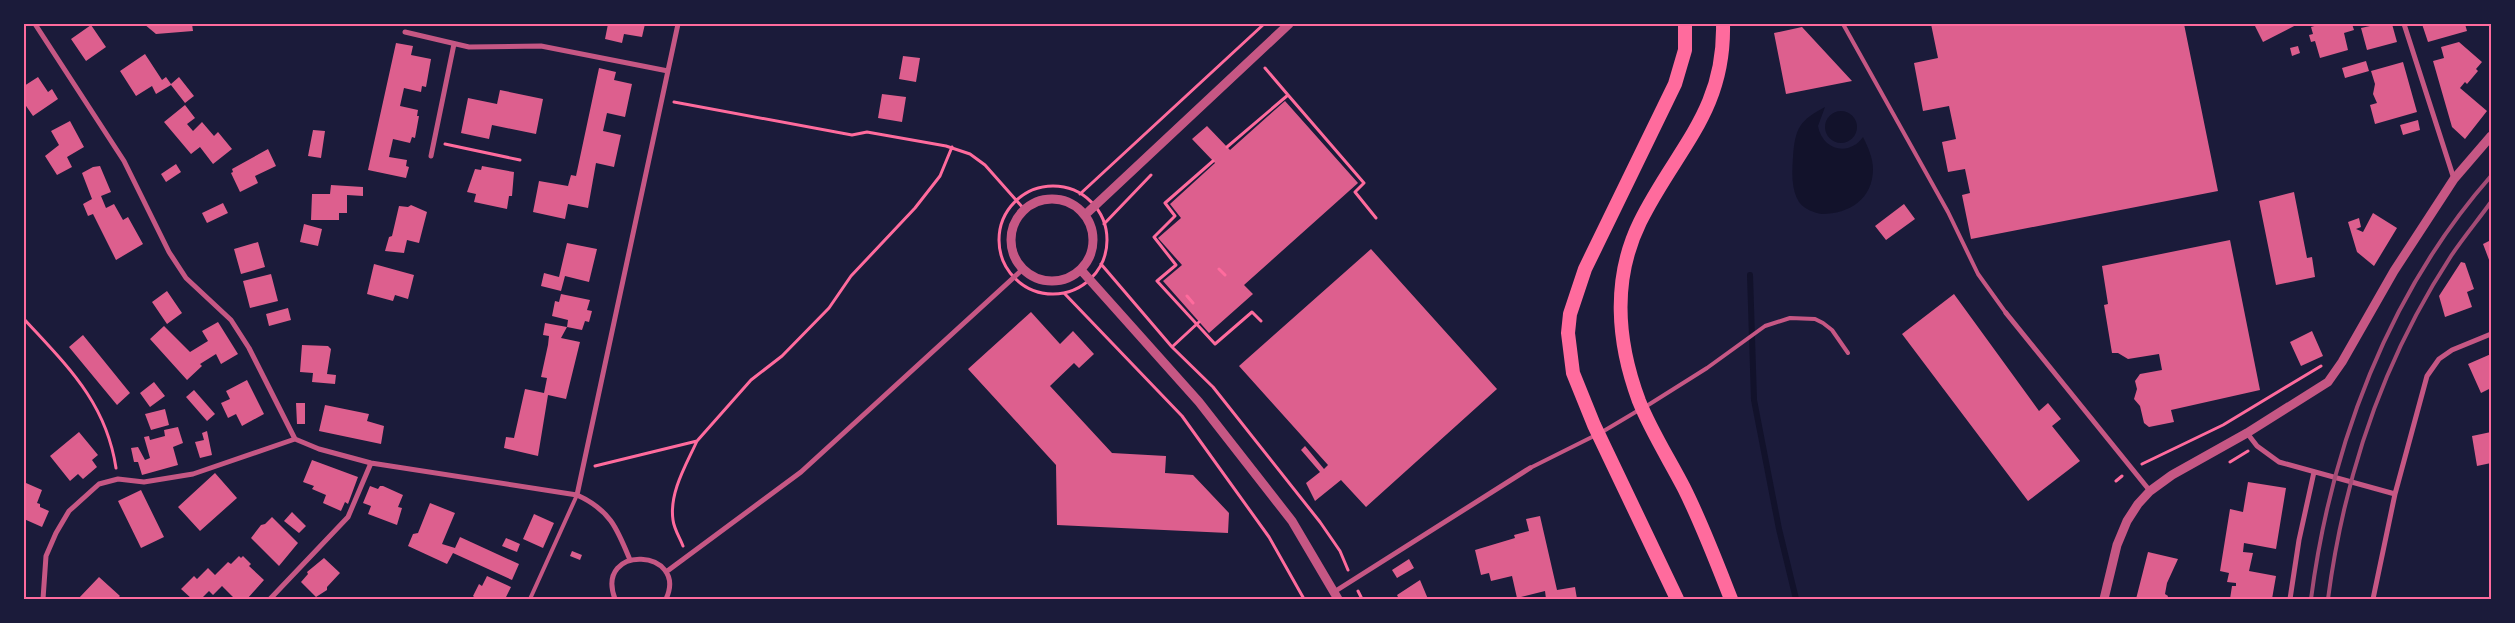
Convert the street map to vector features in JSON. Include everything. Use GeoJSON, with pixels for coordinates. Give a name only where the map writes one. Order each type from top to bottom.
{"type":"FeatureCollection","features":[{"type":"Feature","properties":{"kind":"highway"},"geometry":{"type":"LineString","coordinates":[[1677,599],[1594,426],[1573,373],[1568,333],[1570,314],[1585,269],[1675,84],[1685,50],[1685,24]]}},
{"type":"Feature","properties":{"kind":"highway"},"geometry":{"type":"LineString","coordinates":[[1722,24],[1720,72],[1708,108],[1700,126],[1654,197],[1626,255],[1620,291],[1621,336],[1639,401],[1707,536],[1730,599]]}},
{"type":"Feature","properties":{"kind":"street"},"geometry":{"type":"LineString","coordinates":[[35,24],[124,160],[169,252],[186,278],[231,320],[249,348],[295,439],[319,449],[371,463],[577,496],[590,501],[616,525],[630,560]]}},
{"type":"Feature","properties":{"kind":"street"},"geometry":{"type":"LineString","coordinates":[[577,496],[678,24]]}},
{"type":"Feature","properties":{"kind":"street"},"geometry":{"type":"LineString","coordinates":[[1086,214],[1290,24]]}},
{"type":"Feature","properties":{"kind":"street"},"geometry":{"type":"LineString","coordinates":[[2404,24],[2454,180]]}},
{"type":"Feature","properties":{"kind":"street"},"geometry":{"type":"LineString","coordinates":[[405,32],[469,47],[541,46],[668,71]]}},
{"type":"Feature","properties":{"kind":"street"},"geometry":{"type":"LineString","coordinates":[[430,156],[454,44]]}},
{"type":"Feature","properties":{"kind":"street"},"geometry":{"type":"LineString","coordinates":[[2104,599],[2117,545],[2127,521],[2150,491],[2172,475],[2320,389],[2334,375],[2394,271],[2454,180],[2491,136]]}},
{"type":"Feature","properties":{"kind":"street"},"geometry":{"type":"LineString","coordinates":[[1059,199],[1070,202],[1086,214],[1092,229],[1094,243],[1088,262],[1081,270],[1068,279],[1044,281],[1030,276],[1022,269],[1012,253],[1010,242],[1016,220],[1024,209],[1041,200],[1059,199]]}},
{"type":"Feature","properties":{"kind":"street"},"geometry":{"type":"LineString","coordinates":[[666,572],[801,472],[1022,269]]}},
{"type":"Feature","properties":{"kind":"street"},"geometry":{"type":"LineString","coordinates":[[1081,270],[1204,409],[1292,521],[1336,596],[1352,580],[1530,468]]}},
{"type":"Feature","properties":{"kind":"street"},"geometry":{"type":"LineString","coordinates":[[2006,313],[2150,491]]}},
{"type":"Feature","properties":{"kind":"street"},"geometry":{"type":"LineString","coordinates":[[2373,599],[2395,494],[2427,376],[2438,359],[2452,350],[2491,334]]}},
{"type":"Feature","properties":{"kind":"street"},"geometry":{"type":"LineString","coordinates":[[2247,433],[2257,446],[2280,462],[2395,494]]}},
{"type":"Feature","properties":{"kind":"street"},"geometry":{"type":"LineString","coordinates":[[43,599],[46,556],[69,511],[99,484],[118,479],[144,482],[193,474],[295,439]]}},
{"type":"Feature","properties":{"kind":"street"},"geometry":{"type":"LineString","coordinates":[[270,599],[348,517],[371,463]]}},
{"type":"Feature","properties":{"kind":"street"},"geometry":{"type":"LineString","coordinates":[[2290,599],[2299,540],[2314,472]]}},
{"type":"Feature","properties":{"kind":"street"},"geometry":{"type":"LineString","coordinates":[[616,599],[612,589],[617,570],[630,560],[648,559],[660,565],[666,572],[669,588],[666,599]]}},
{"type":"Feature","properties":{"kind":"lane"},"geometry":{"type":"LineString","coordinates":[[1844,24],[1948,212],[1978,274],[2006,313]]}},
{"type":"Feature","properties":{"kind":"lane"},"geometry":{"type":"LineString","coordinates":[[1530,468],[1573,448],[1675,389],[1765,326],[1790,318],[1815,319],[1832,330],[1848,353]]}},
{"type":"Feature","properties":{"kind":"lane"},"geometry":{"type":"LineString","coordinates":[[530,599],[577,496]]}},
{"type":"Feature","properties":{"kind":"path"},"geometry":{"type":"LineString","coordinates":[[1080,194],[1264,24]]}},
{"type":"Feature","properties":{"kind":"path"},"geometry":{"type":"LineString","coordinates":[[1265,67],[1364,183],[1355,192],[1376,218]]}},
{"type":"Feature","properties":{"kind":"path"},"geometry":{"type":"LineString","coordinates":[[1227,147],[1288,95]]}},
{"type":"Feature","properties":{"kind":"path"},"geometry":{"type":"LineString","coordinates":[[662,100],[852,135],[867,132],[952,147],[970,154],[985,165],[1024,209]]}},
{"type":"Feature","properties":{"kind":"path"},"geometry":{"type":"LineString","coordinates":[[434,142],[520,160]]}},
{"type":"Feature","properties":{"kind":"path"},"geometry":{"type":"LineString","coordinates":[[688,556],[673,521],[673,505],[679,480],[697,441],[751,380],[782,356],[828,308],[851,276],[915,208],[940,176],[952,147]]}},
{"type":"Feature","properties":{"kind":"path"},"geometry":{"type":"LineString","coordinates":[[1213,160],[1165,203],[1175,216],[1154,237],[1176,265],[1157,281],[1215,344],[1252,312],[1261,321]]}},
{"type":"Feature","properties":{"kind":"path"},"geometry":{"type":"LineString","coordinates":[[1049,186],[1066,188],[1080,194],[1094,206],[1103,219],[1106,234],[1106,250],[1101,264],[1090,279],[1078,288],[1064,294],[1045,294],[1031,290],[1013,277],[1004,263],[999,246],[1000,229],[1006,213],[1017,200],[1032,190],[1049,186]]}},
{"type":"Feature","properties":{"kind":"path"},"geometry":{"type":"LineString","coordinates":[[1101,264],[1172,347],[1213,387],[1320,522],[1340,551],[1362,599]]}},
{"type":"Feature","properties":{"kind":"path"},"geometry":{"type":"LineString","coordinates":[[1219,269],[1224,275]]}},
{"type":"Feature","properties":{"kind":"path"},"geometry":{"type":"LineString","coordinates":[[1064,294],[1182,416],[1269,537],[1304,599]]}},
{"type":"Feature","properties":{"kind":"path"},"geometry":{"type":"LineString","coordinates":[[1187,296],[1193,304]]}},
{"type":"Feature","properties":{"kind":"path"},"geometry":{"type":"LineString","coordinates":[[24,319],[72,372],[93,402],[107,428],[113,445],[118,479]]}},
{"type":"Feature","properties":{"kind":"path"},"geometry":{"type":"LineString","coordinates":[[1172,347],[1199,322]]}},
{"type":"Feature","properties":{"kind":"path"},"geometry":{"type":"LineString","coordinates":[[2156,456],[2223,425],[2324,364]]}},
{"type":"Feature","properties":{"kind":"path"},"geometry":{"type":"LineString","coordinates":[[582,470],[697,441]]}},
{"type":"Feature","properties":{"kind":"shaded area"},"geometry":{"type":"Polygon","coordinates":[[[1825,107],[1818,126],[1825,141],[1837,148],[1844,149],[1851,147],[1863,137],[1871,157],[1873,169],[1869,189],[1858,203],[1841,211],[1822,214],[1809,210],[1799,202],[1793,186],[1792,169],[1795,139],[1800,126],[1810,116],[1825,107]]]}},
{"type":"Feature","properties":{"kind":"shaded area"},"geometry":{"type":"Polygon","coordinates":[[[1841,111],[1847,112],[1852,116],[1856,121],[1856,133],[1852,138],[1847,142],[1841,143],[1835,142],[1830,138],[1826,133],[1825,127],[1826,121],[1830,116],[1835,112],[1841,111]]]}},
{"type":"Feature","properties":{"kind":"building"},"geometry":{"type":"Polygon","coordinates":[[[144,24],[192,24],[193,31],[156,34],[144,24]]]}},
{"type":"Feature","properties":{"kind":"building"},"geometry":{"type":"Polygon","coordinates":[[[608,24],[645,24],[642,37],[624,34],[622,43],[605,39],[608,24]]]}},
{"type":"Feature","properties":{"kind":"building"},"geometry":{"type":"Polygon","coordinates":[[[1931,24],[2184,24],[2218,191],[1971,239],[1962,195],[1970,193],[1965,169],[1948,172],[1942,142],[1956,139],[1949,106],[1923,111],[1914,63],[1938,58],[1931,24]]]}},
{"type":"Feature","properties":{"kind":"building"},"geometry":{"type":"Polygon","coordinates":[[[2254,24],[2298,24],[2263,42],[2254,24]]]}},
{"type":"Feature","properties":{"kind":"building"},"geometry":{"type":"Polygon","coordinates":[[[2321,24],[2352,24],[2354,30],[2344,33],[2348,50],[2320,58],[2315,41],[2311,42],[2309,35],[2313,34],[2311,27],[2321,24]]]}},
{"type":"Feature","properties":{"kind":"building"},"geometry":{"type":"Polygon","coordinates":[[[2379,24],[2392,24],[2397,42],[2367,50],[2361,28],[2379,24]]]}},
{"type":"Feature","properties":{"kind":"building"},"geometry":{"type":"Polygon","coordinates":[[[2422,24],[2465,24],[2467,31],[2428,42],[2422,24]]]}},
{"type":"Feature","properties":{"kind":"building"},"geometry":{"type":"Polygon","coordinates":[[[91,25],[106,47],[86,61],[71,39],[91,25]]]}},
{"type":"Feature","properties":{"kind":"building"},"geometry":{"type":"Polygon","coordinates":[[[1802,27],[1852,81],[1786,94],[1774,33],[1802,27]]]}},
{"type":"Feature","properties":{"kind":"building"},"geometry":{"type":"Polygon","coordinates":[[[2459,42],[2482,62],[2476,69],[2478,71],[2467,84],[2465,82],[2460,88],[2487,111],[2465,139],[2452,127],[2433,61],[2444,58],[2441,47],[2459,42]]]}},
{"type":"Feature","properties":{"kind":"building"},"geometry":{"type":"Polygon","coordinates":[[[396,43],[413,46],[411,55],[431,59],[426,87],[422,86],[421,92],[404,88],[400,106],[418,110],[417,116],[419,116],[415,138],[412,137],[410,143],[393,139],[389,157],[407,160],[406,166],[409,167],[406,178],[368,170],[396,43]]]}},
{"type":"Feature","properties":{"kind":"building"},"geometry":{"type":"Polygon","coordinates":[[[2298,46],[2300,53],[2292,56],[2290,48],[2298,46]]]}},
{"type":"Feature","properties":{"kind":"building"},"geometry":{"type":"Polygon","coordinates":[[[145,54],[162,80],[166,77],[171,84],[179,77],[194,96],[185,103],[171,85],[156,94],[152,86],[136,96],[120,71],[145,54]]]}},
{"type":"Feature","properties":{"kind":"building"},"geometry":{"type":"Polygon","coordinates":[[[903,56],[920,58],[916,82],[899,79],[903,56]]]}},
{"type":"Feature","properties":{"kind":"building"},"geometry":{"type":"Polygon","coordinates":[[[2366,61],[2369,71],[2345,78],[2342,68],[2366,61]]]}},
{"type":"Feature","properties":{"kind":"building"},"geometry":{"type":"Polygon","coordinates":[[[2403,62],[2417,112],[2375,124],[2370,105],[2377,103],[2373,94],[2375,84],[2371,71],[2403,62]]]}},
{"type":"Feature","properties":{"kind":"building"},"geometry":{"type":"Polygon","coordinates":[[[599,68],[616,72],[614,80],[632,84],[625,117],[607,113],[603,131],[621,135],[614,167],[596,163],[588,208],[568,204],[565,219],[533,212],[539,181],[568,186],[571,175],[576,176],[599,68]]]}},
{"type":"Feature","properties":{"kind":"building"},"geometry":{"type":"Polygon","coordinates":[[[38,77],[48,92],[52,89],[58,99],[33,116],[24,103],[24,86],[38,77]]]}},
{"type":"Feature","properties":{"kind":"building"},"geometry":{"type":"Polygon","coordinates":[[[500,90],[543,99],[536,134],[492,125],[489,139],[461,133],[468,98],[497,104],[500,90]]]}},
{"type":"Feature","properties":{"kind":"building"},"geometry":{"type":"Polygon","coordinates":[[[882,94],[906,97],[902,122],[878,118],[882,94]]]}},
{"type":"Feature","properties":{"kind":"building"},"geometry":{"type":"Polygon","coordinates":[[[1285,101],[1358,183],[1244,285],[1253,294],[1209,333],[1163,281],[1182,265],[1158,238],[1181,218],[1170,204],[1215,163],[1192,139],[1207,126],[1230,150],[1285,101]]]}},
{"type":"Feature","properties":{"kind":"building"},"geometry":{"type":"Polygon","coordinates":[[[185,105],[195,118],[187,124],[193,131],[202,122],[214,136],[218,132],[232,149],[213,164],[200,147],[191,154],[164,122],[185,105]]]}},
{"type":"Feature","properties":{"kind":"building"},"geometry":{"type":"Polygon","coordinates":[[[2418,120],[2420,130],[2403,135],[2400,125],[2418,120]]]}},
{"type":"Feature","properties":{"kind":"building"},"geometry":{"type":"Polygon","coordinates":[[[70,121],[84,147],[67,157],[72,167],[57,175],[45,156],[59,145],[51,131],[70,121]]]}},
{"type":"Feature","properties":{"kind":"building"},"geometry":{"type":"Polygon","coordinates":[[[313,130],[325,131],[321,158],[308,156],[313,130]]]}},
{"type":"Feature","properties":{"kind":"building"},"geometry":{"type":"Polygon","coordinates":[[[268,149],[276,166],[255,176],[258,183],[240,192],[231,173],[233,172],[232,169],[268,149]]]}},
{"type":"Feature","properties":{"kind":"building"},"geometry":{"type":"Polygon","coordinates":[[[176,164],[181,172],[166,182],[161,174],[176,164]]]}},
{"type":"Feature","properties":{"kind":"building"},"geometry":{"type":"Polygon","coordinates":[[[100,166],[111,192],[101,196],[106,208],[114,204],[123,220],[128,217],[143,244],[116,260],[93,214],[88,216],[83,204],[92,199],[82,173],[93,167],[100,166]]]}},
{"type":"Feature","properties":{"kind":"building"},"geometry":{"type":"Polygon","coordinates":[[[482,166],[514,172],[512,196],[509,196],[507,209],[474,202],[476,194],[467,192],[475,169],[481,170],[482,166]]]}},
{"type":"Feature","properties":{"kind":"building"},"geometry":{"type":"Polygon","coordinates":[[[331,185],[363,187],[363,196],[347,195],[347,213],[339,213],[339,220],[311,220],[312,194],[330,194],[331,185]]]}},
{"type":"Feature","properties":{"kind":"building"},"geometry":{"type":"Polygon","coordinates":[[[2294,192],[2307,258],[2312,257],[2315,277],[2276,285],[2259,201],[2294,192]]]}},
{"type":"Feature","properties":{"kind":"building"},"geometry":{"type":"Polygon","coordinates":[[[223,203],[228,213],[207,223],[202,213],[223,203]]]}},
{"type":"Feature","properties":{"kind":"building"},"geometry":{"type":"Polygon","coordinates":[[[1904,204],[1915,219],[1886,240],[1875,226],[1904,204]]]}},
{"type":"Feature","properties":{"kind":"building"},"geometry":{"type":"Polygon","coordinates":[[[411,205],[427,212],[419,243],[407,240],[404,253],[385,251],[389,237],[392,236],[399,206],[408,207],[411,205]]]}},
{"type":"Feature","properties":{"kind":"building"},"geometry":{"type":"Polygon","coordinates":[[[2373,213],[2397,228],[2374,266],[2357,252],[2348,222],[2359,218],[2361,227],[2356,229],[2363,232],[2373,213]]]}},
{"type":"Feature","properties":{"kind":"building"},"geometry":{"type":"Polygon","coordinates":[[[304,224],[322,229],[318,246],[300,242],[304,224]]]}},
{"type":"Feature","properties":{"kind":"building"},"geometry":{"type":"Polygon","coordinates":[[[2230,240],[2260,390],[2171,410],[2174,422],[2149,427],[2144,423],[2140,406],[2134,399],[2137,389],[2135,381],[2140,374],[2162,370],[2159,354],[2128,359],[2118,353],[2112,353],[2104,305],[2108,304],[2102,266],[2230,240]]]}},
{"type":"Feature","properties":{"kind":"building"},"geometry":{"type":"Polygon","coordinates":[[[2491,240],[2491,265],[2483,244],[2491,240]]]}},
{"type":"Feature","properties":{"kind":"building"},"geometry":{"type":"Polygon","coordinates":[[[258,242],[265,267],[241,274],[234,249],[258,242]]]}},
{"type":"Feature","properties":{"kind":"building"},"geometry":{"type":"Polygon","coordinates":[[[567,243],[597,249],[589,282],[565,276],[561,291],[541,286],[544,273],[559,277],[567,243]]]}},
{"type":"Feature","properties":{"kind":"building"},"geometry":{"type":"Polygon","coordinates":[[[1371,249],[1497,389],[1366,507],[1341,480],[1315,501],[1306,483],[1320,472],[1301,450],[1305,446],[1324,469],[1328,465],[1239,366],[1371,249]]]}},
{"type":"Feature","properties":{"kind":"building"},"geometry":{"type":"Polygon","coordinates":[[[2461,262],[2465,263],[2474,289],[2467,292],[2472,307],[2445,317],[2439,296],[2461,262]]]}},
{"type":"Feature","properties":{"kind":"building"},"geometry":{"type":"Polygon","coordinates":[[[374,264],[414,275],[408,299],[395,295],[393,301],[367,294],[374,264]]]}},
{"type":"Feature","properties":{"kind":"building"},"geometry":{"type":"Polygon","coordinates":[[[271,274],[278,301],[250,308],[243,281],[271,274]]]}},
{"type":"Feature","properties":{"kind":"building"},"geometry":{"type":"Polygon","coordinates":[[[167,291],[182,313],[167,324],[152,302],[167,291]]]}},
{"type":"Feature","properties":{"kind":"building"},"geometry":{"type":"Polygon","coordinates":[[[561,294],[590,300],[587,310],[592,311],[589,322],[585,321],[582,330],[567,327],[568,320],[552,316],[555,301],[559,302],[561,294]]]}},
{"type":"Feature","properties":{"kind":"building"},"geometry":{"type":"Polygon","coordinates":[[[1954,294],[2039,411],[2048,403],[2061,419],[2052,426],[2080,461],[2028,501],[1902,334],[1954,294]]]}},
{"type":"Feature","properties":{"kind":"building"},"geometry":{"type":"Polygon","coordinates":[[[288,308],[291,320],[269,326],[266,314],[288,308]]]}},
{"type":"Feature","properties":{"kind":"building"},"geometry":{"type":"Polygon","coordinates":[[[1031,312],[1060,344],[1073,331],[1094,354],[1079,368],[1074,363],[1050,386],[1112,453],[1166,456],[1165,473],[1193,475],[1229,513],[1228,533],[1057,525],[1056,465],[968,369],[1031,312]]]}},
{"type":"Feature","properties":{"kind":"building"},"geometry":{"type":"Polygon","coordinates":[[[218,322],[238,354],[221,364],[216,354],[200,364],[202,366],[187,380],[150,339],[164,326],[190,352],[208,341],[202,331],[218,322]]]}},
{"type":"Feature","properties":{"kind":"building"},"geometry":{"type":"Polygon","coordinates":[[[545,323],[567,327],[561,338],[580,342],[566,399],[548,395],[538,456],[504,448],[506,437],[514,438],[525,389],[544,393],[547,378],[541,377],[549,336],[543,335],[545,323]]]}},
{"type":"Feature","properties":{"kind":"building"},"geometry":{"type":"Polygon","coordinates":[[[2312,331],[2323,356],[2301,366],[2290,342],[2312,331]]]}},
{"type":"Feature","properties":{"kind":"building"},"geometry":{"type":"Polygon","coordinates":[[[83,335],[130,393],[117,405],[69,347],[83,335]]]}},
{"type":"Feature","properties":{"kind":"building"},"geometry":{"type":"Polygon","coordinates":[[[302,345],[328,346],[331,349],[327,374],[336,375],[335,384],[312,382],[313,373],[300,372],[302,345]]]}},
{"type":"Feature","properties":{"kind":"building"},"geometry":{"type":"Polygon","coordinates":[[[2491,354],[2491,388],[2481,393],[2468,364],[2491,354]]]}},
{"type":"Feature","properties":{"kind":"building"},"geometry":{"type":"Polygon","coordinates":[[[247,380],[264,414],[242,426],[236,414],[228,418],[221,403],[230,399],[226,391],[247,380]]]}},
{"type":"Feature","properties":{"kind":"building"},"geometry":{"type":"Polygon","coordinates":[[[154,382],[165,396],[150,407],[140,393],[154,382]]]}},
{"type":"Feature","properties":{"kind":"building"},"geometry":{"type":"Polygon","coordinates":[[[194,390],[215,414],[207,421],[186,397],[194,390]]]}},
{"type":"Feature","properties":{"kind":"building"},"geometry":{"type":"Polygon","coordinates":[[[296,403],[305,403],[305,424],[297,424],[296,403]]]}},
{"type":"Feature","properties":{"kind":"building"},"geometry":{"type":"Polygon","coordinates":[[[325,405],[369,414],[367,421],[384,426],[381,444],[319,431],[325,405]]]}},
{"type":"Feature","properties":{"kind":"building"},"geometry":{"type":"Polygon","coordinates":[[[165,409],[169,425],[151,430],[145,414],[165,409]]]}},
{"type":"Feature","properties":{"kind":"building"},"geometry":{"type":"Polygon","coordinates":[[[178,427],[183,443],[173,447],[178,465],[142,475],[138,462],[134,462],[131,448],[138,447],[145,460],[150,458],[144,437],[149,436],[150,440],[165,436],[164,430],[178,427]]]}},
{"type":"Feature","properties":{"kind":"building"},"geometry":{"type":"Polygon","coordinates":[[[207,431],[212,455],[200,458],[195,442],[204,440],[202,433],[207,431]]]}},
{"type":"Feature","properties":{"kind":"building"},"geometry":{"type":"Polygon","coordinates":[[[79,432],[98,455],[92,460],[97,467],[83,479],[78,474],[70,481],[50,456],[79,432]]]}},
{"type":"Feature","properties":{"kind":"building"},"geometry":{"type":"Polygon","coordinates":[[[2491,432],[2491,463],[2477,466],[2472,436],[2491,432]]]}},
{"type":"Feature","properties":{"kind":"building"},"geometry":{"type":"Polygon","coordinates":[[[312,460],[358,477],[348,504],[345,502],[341,511],[323,503],[326,495],[312,489],[314,486],[303,482],[312,460]]]}},
{"type":"Feature","properties":{"kind":"building"},"geometry":{"type":"Polygon","coordinates":[[[215,473],[237,498],[200,531],[178,507],[215,473]]]}},
{"type":"Feature","properties":{"kind":"building"},"geometry":{"type":"Polygon","coordinates":[[[2248,482],[2286,488],[2276,549],[2244,543],[2243,552],[2253,553],[2249,571],[2276,576],[2272,599],[2230,599],[2232,586],[2236,586],[2236,583],[2227,582],[2229,573],[2220,571],[2230,509],[2243,512],[2248,482]]]}},
{"type":"Feature","properties":{"kind":"building"},"geometry":{"type":"Polygon","coordinates":[[[26,483],[42,490],[37,503],[40,504],[40,507],[49,511],[42,527],[24,519],[26,483]]]}},
{"type":"Feature","properties":{"kind":"building"},"geometry":{"type":"Polygon","coordinates":[[[370,486],[378,489],[380,486],[383,486],[403,495],[398,507],[402,508],[397,525],[368,514],[371,506],[363,503],[370,486]]]}},
{"type":"Feature","properties":{"kind":"building"},"geometry":{"type":"Polygon","coordinates":[[[141,490],[164,537],[141,548],[118,501],[141,490]]]}},
{"type":"Feature","properties":{"kind":"building"},"geometry":{"type":"Polygon","coordinates":[[[430,503],[455,513],[442,544],[455,548],[460,537],[519,564],[512,580],[453,553],[447,564],[408,546],[413,534],[418,533],[430,503]]]}},
{"type":"Feature","properties":{"kind":"building"},"geometry":{"type":"Polygon","coordinates":[[[292,512],[306,526],[299,533],[284,521],[292,512]]]}},
{"type":"Feature","properties":{"kind":"building"},"geometry":{"type":"Polygon","coordinates":[[[534,514],[554,523],[543,548],[523,539],[534,514]]]}},
{"type":"Feature","properties":{"kind":"building"},"geometry":{"type":"Polygon","coordinates":[[[1540,516],[1557,590],[1575,587],[1577,599],[1546,599],[1545,591],[1517,598],[1512,576],[1491,581],[1489,573],[1481,575],[1475,550],[1515,538],[1514,535],[1529,531],[1526,519],[1540,516]]]}},
{"type":"Feature","properties":{"kind":"building"},"geometry":{"type":"Polygon","coordinates":[[[272,517],[298,543],[279,566],[251,538],[261,525],[265,524],[272,517]]]}},
{"type":"Feature","properties":{"kind":"building"},"geometry":{"type":"Polygon","coordinates":[[[506,538],[520,544],[517,552],[502,546],[506,538]]]}},
{"type":"Feature","properties":{"kind":"building"},"geometry":{"type":"Polygon","coordinates":[[[572,551],[582,555],[580,560],[570,556],[572,551]]]}},
{"type":"Feature","properties":{"kind":"building"},"geometry":{"type":"Polygon","coordinates":[[[2148,552],[2178,559],[2167,583],[2165,594],[2168,596],[2167,599],[2136,599],[2148,552]]]}},
{"type":"Feature","properties":{"kind":"building"},"geometry":{"type":"Polygon","coordinates":[[[239,556],[241,558],[243,556],[251,564],[249,566],[264,580],[247,599],[235,599],[222,586],[213,595],[209,591],[201,599],[192,599],[181,589],[194,576],[197,579],[208,568],[215,575],[228,562],[231,564],[239,556]]]}},
{"type":"Feature","properties":{"kind":"building"},"geometry":{"type":"Polygon","coordinates":[[[324,558],[340,573],[327,587],[327,590],[316,597],[301,582],[308,574],[307,572],[324,558]]]}},
{"type":"Feature","properties":{"kind":"building"},"geometry":{"type":"Polygon","coordinates":[[[1409,559],[1414,568],[1397,578],[1392,570],[1409,559]]]}},
{"type":"Feature","properties":{"kind":"building"},"geometry":{"type":"Polygon","coordinates":[[[487,576],[511,587],[505,599],[476,599],[473,596],[479,584],[482,586],[487,576]]]}},
{"type":"Feature","properties":{"kind":"building"},"geometry":{"type":"Polygon","coordinates":[[[99,577],[120,596],[117,599],[78,599],[99,577]]]}},
{"type":"Feature","properties":{"kind":"building"},"geometry":{"type":"Polygon","coordinates":[[[1420,580],[1428,599],[1399,599],[1397,595],[1420,580]]]}},
{"type":"Feature","properties":{"kind":"waterway"},"geometry":{"type":"LineString","coordinates":[[1750,275],[1754,400],[1779,529],[1796,599]]}},
{"type":"Feature","properties":{"kind":"railway"},"geometry":{"type":"LineString","coordinates":[[2311,599],[2320,542],[2333,485],[2350,429],[2370,374],[2394,321],[2422,270],[2455,221],[2491,176]]}},
{"type":"Feature","properties":{"kind":"railway"},"geometry":{"type":"LineString","coordinates":[[2328,599],[2344,509],[2356,464],[2386,378],[2405,336],[2427,296],[2451,256],[2491,202]]}}]}
